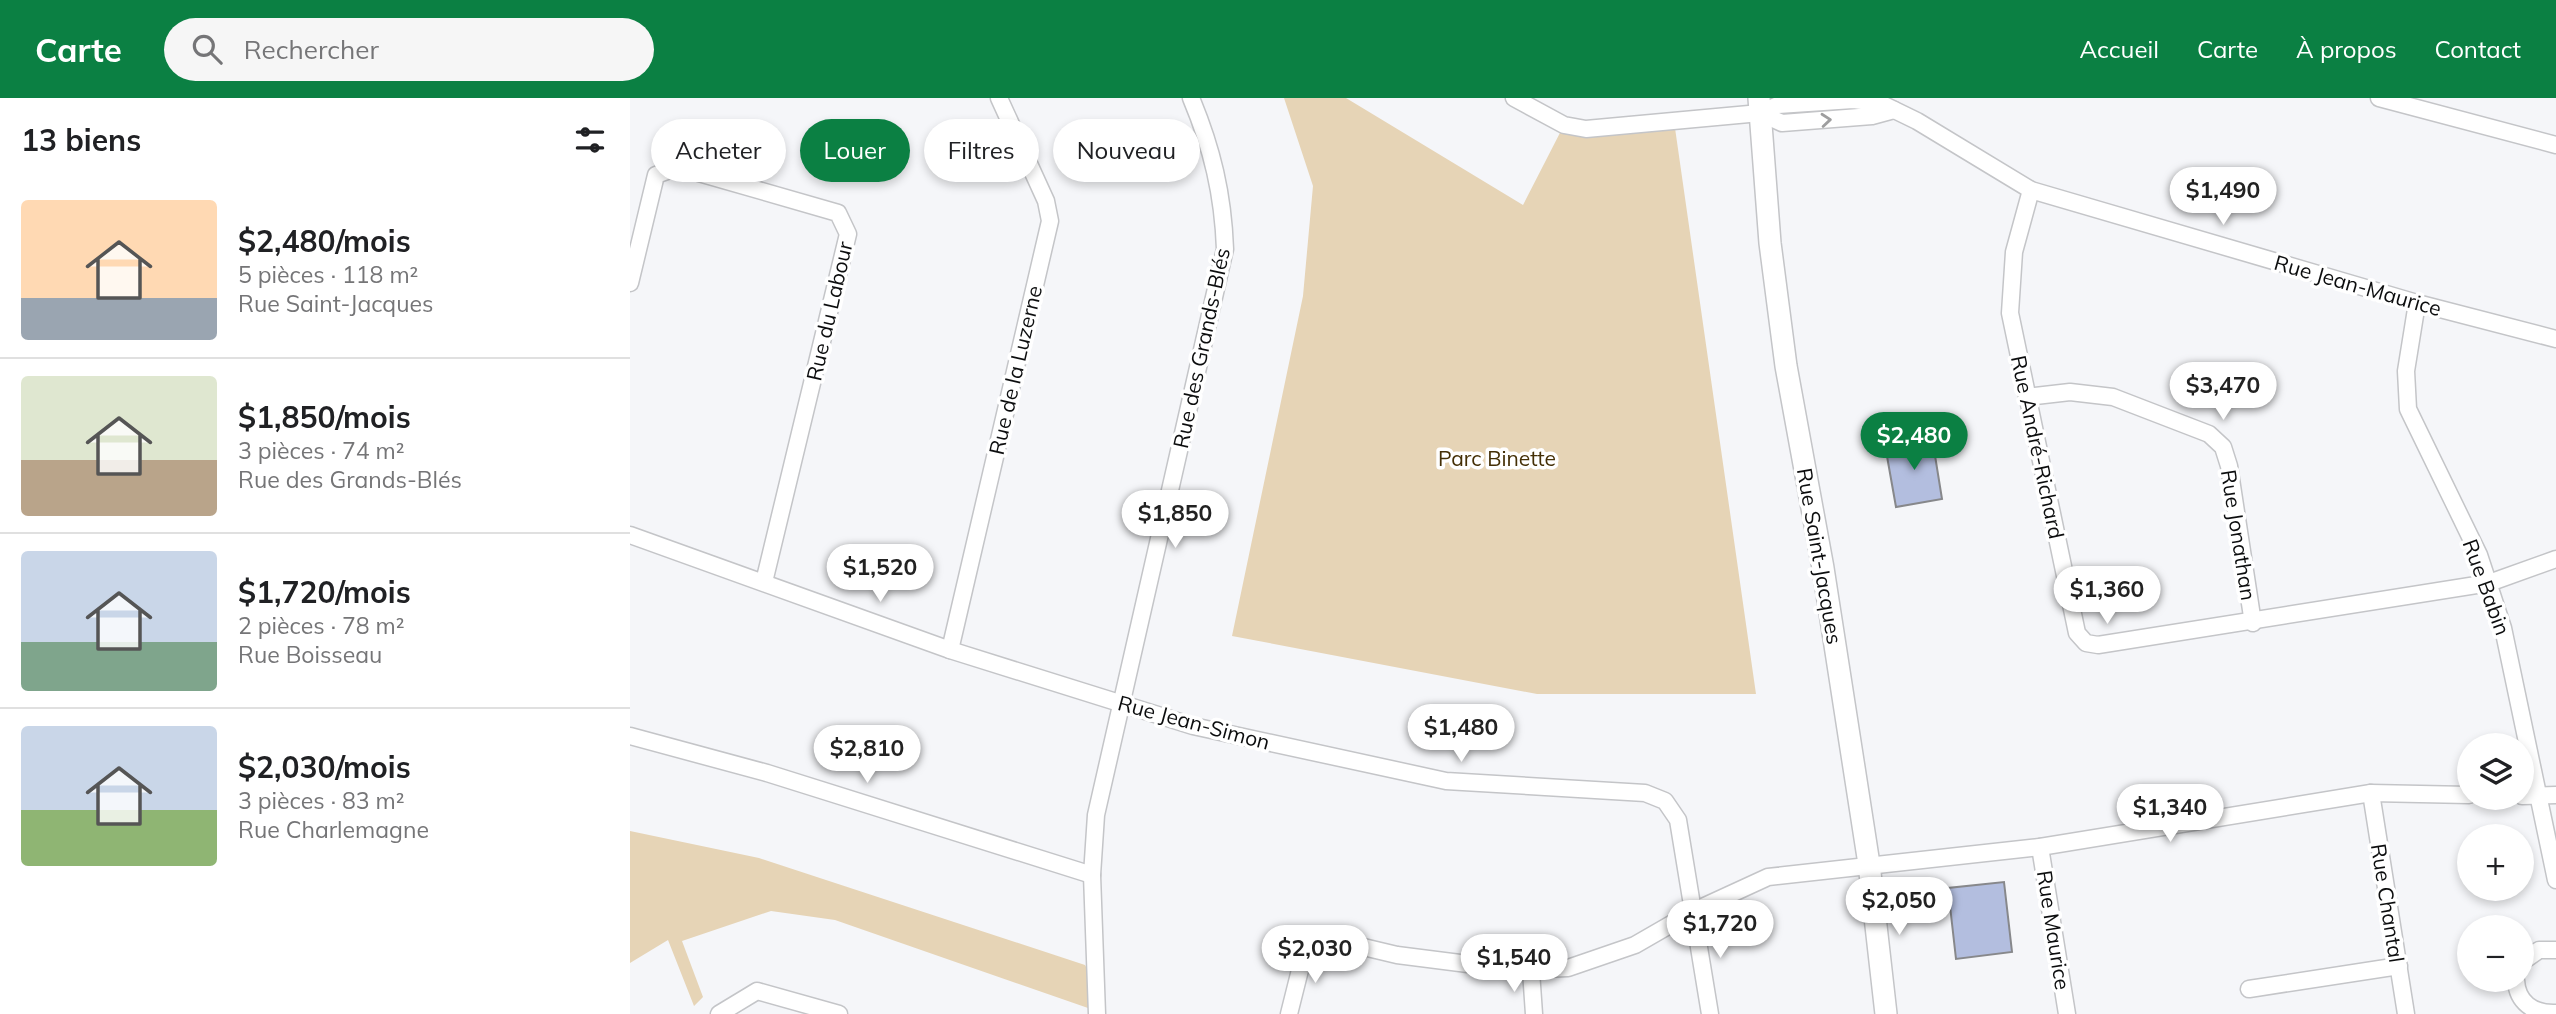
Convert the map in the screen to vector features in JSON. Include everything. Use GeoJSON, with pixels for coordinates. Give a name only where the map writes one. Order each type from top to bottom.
{"type":"FeatureCollection","features":[{"type":"Feature","properties":{"kind":"street","name":"Rue de la Luzerne"},"geometry":{"type":"LineString","coordinates":[[950,650],[1050,221],[1045,201],[999,98]]}},
{"type":"Feature","properties":{"kind":"street","name":"Rue des Grands-Blés"},"geometry":{"type":"LineString","coordinates":[[1097,1014],[1092,875],[1096,816],[1225,248],[1224,213],[1210,143],[1191,98]]}},
{"type":"Feature","properties":{"kind":"street","name":"Rue Jean-Maurice"},"geometry":{"type":"LineString","coordinates":[[1514,98],[1564,125],[1586,130],[1760,106],[1782,124],[1872,116],[1895,110],[2031,190],[2417,303],[2556,339]]}},
{"type":"Feature","properties":{"kind":"street"},"geometry":{"type":"LineString","coordinates":[[2388,99],[2556,145]]}},
{"type":"Feature","properties":{"kind":"street","name":"Rue Saint-Jacques"},"geometry":{"type":"LineString","coordinates":[[1760,106],[1770,243],[1786,366],[1823,568],[1869,864],[1886,1014]]}},
{"type":"Feature","properties":{"kind":"street","name":"Rue du Labour"},"geometry":{"type":"LineString","coordinates":[[630,283],[656,175],[678,167],[838,213],[848,234],[764,582]]}},
{"type":"Feature","properties":{"kind":"street","name":"Rue André-Richard"},"geometry":{"type":"LineString","coordinates":[[2031,190],[2014,252],[2010,313],[2077,633],[2086,643],[2098,645],[2253,623],[2489,583],[2556,559]]}},
{"type":"Feature","properties":{"kind":"street","name":"Rue Babin"},"geometry":{"type":"LineString","coordinates":[[2417,303],[2406,371],[2408,409],[2489,583],[2548,796],[2556,880]]}},
{"type":"Feature","properties":{"kind":"street","name":"Rue Jonathan"},"geometry":{"type":"LineString","coordinates":[[2027,397],[2070,392],[2113,397],[2209,434],[2223,447],[2229,466],[2253,623]]}},
{"type":"Feature","properties":{"kind":"street","name":"Rue Jean-Simon"},"geometry":{"type":"LineString","coordinates":[[630,535],[950,650],[1192,726],[1446,781],[1645,793],[1665,802],[1678,820],[1710,1014]]}},
{"type":"Feature","properties":{"kind":"street"},"geometry":{"type":"LineString","coordinates":[[630,736],[767,772],[1092,875]]}},
{"type":"Feature","properties":{"kind":"street"},"geometry":{"type":"LineString","coordinates":[[1289,1014],[1303,958],[1312,943],[1355,945],[1397,955],[1531,971],[1568,968],[1635,945],[1694,911],[1768,877],[2040,847],[2371,793],[2457,795]]}},
{"type":"Feature","properties":{"kind":"street","name":"Rue Chantal"},"geometry":{"type":"LineString","coordinates":[[2371,793],[2406,1014]]}},
{"type":"Feature","properties":{"kind":"street","name":"Rue Maurice"},"geometry":{"type":"LineString","coordinates":[[2040,847],[2067,1014]]}},
{"type":"Feature","properties":{"kind":"street"},"geometry":{"type":"LineString","coordinates":[[2534,954],[2539,950],[2556,950]]}},
{"type":"Feature","properties":{"kind":"street"},"geometry":{"type":"LineString","coordinates":[[2249,989],[2399,966]]}},
{"type":"Feature","properties":{"kind":"street"},"geometry":{"type":"LineString","coordinates":[[1531,971],[1534,1014]]}},
{"type":"Feature","properties":{"kind":"street"},"geometry":{"type":"LineString","coordinates":[[719,1014],[757,991],[839,1014]]}},
{"type":"Feature","properties":{"kind":"street"},"geometry":{"type":"LineString","coordinates":[[2518,992],[2531,1009],[2556,1013]]}},
{"type":"Feature","properties":{"kind":"green space","name":"Parc Binette"},"geometry":{"type":"Polygon","coordinates":[[[1284,98],[1346,98],[1523,205],[1564,125],[1674,121],[1756,694],[1537,694],[1232,636],[1303,296],[1313,186],[1284,98]]]}},
{"type":"Feature","properties":{"kind":"green space"},"geometry":{"type":"Polygon","coordinates":[[[630,831],[759,858],[1085,965],[1098,989],[1088,1008],[835,920],[771,911],[682,941],[703,997],[694,1006],[668,940],[630,963],[630,831]]]}},
{"type":"Feature","properties":{"kind":"building"},"geometry":{"type":"Polygon","coordinates":[[[1932,437],[1942,499],[1896,507],[1885,445],[1932,437]]]}},
{"type":"Feature","properties":{"kind":"building"},"geometry":{"type":"Polygon","coordinates":[[[2004,882],[2012,952],[1956,959],[1948,888],[2004,882]]]}}]}
